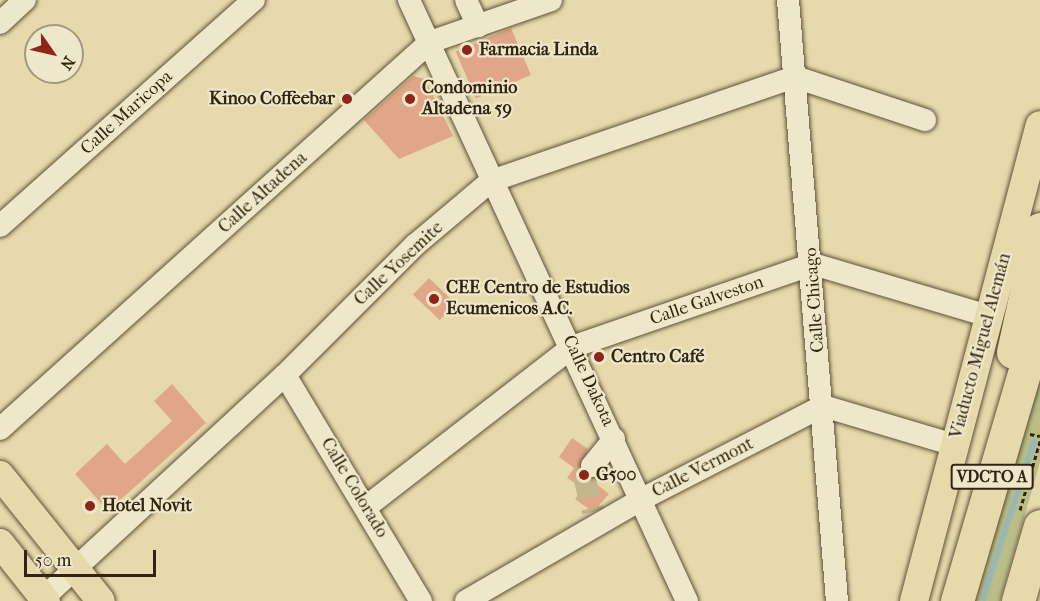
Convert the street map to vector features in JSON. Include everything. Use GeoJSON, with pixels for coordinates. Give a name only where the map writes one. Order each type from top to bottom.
{"type":"FeatureCollection","features":[{"type":"Feature","properties":{"kind":"highway"},"geometry":{"type":"LineString","coordinates":[[1009,420],[1010,369],[1040,228]]}},
{"type":"Feature","properties":{"kind":"highway","name":"VDCTO A"},"geometry":{"type":"LineString","coordinates":[[957,601],[975,533],[1040,319]]}},
{"type":"Feature","properties":{"kind":"highway"},"geometry":{"type":"LineString","coordinates":[[1018,601],[1040,526]]}},
{"type":"Feature","properties":{"kind":"highway"},"geometry":{"type":"LineString","coordinates":[[935,601],[975,533]]}},
{"type":"Feature","properties":{"kind":"main road","name":"Viaducto Miguel Alemán"},"geometry":{"type":"LineString","coordinates":[[914,601],[1040,126]]}},
{"type":"Feature","properties":{"kind":"main road"},"geometry":{"type":"LineString","coordinates":[[0,475],[101,601]]}},
{"type":"Feature","properties":{"kind":"main road"},"geometry":{"type":"LineString","coordinates":[[0,543],[43,600]]}},
{"type":"Feature","properties":{"kind":"street"},"geometry":{"type":"LineString","coordinates":[[0,23],[25,0]]}},
{"type":"Feature","properties":{"kind":"street","name":"Calle Maricopa"},"geometry":{"type":"LineString","coordinates":[[0,226],[254,0]]}},
{"type":"Feature","properties":{"kind":"street"},"geometry":{"type":"LineString","coordinates":[[466,0],[478,26]]}},
{"type":"Feature","properties":{"kind":"street","name":"Calle Altadena"},"geometry":{"type":"LineString","coordinates":[[0,429],[430,42],[551,0]]}},
{"type":"Feature","properties":{"kind":"street","name":"Calle Chicago"},"geometry":{"type":"LineString","coordinates":[[788,0],[813,264],[837,601]]}},
{"type":"Feature","properties":{"kind":"street","name":"Calle Dakota"},"geometry":{"type":"LineString","coordinates":[[414,1],[491,181],[572,346],[687,601]]}},
{"type":"Feature","properties":{"kind":"street"},"geometry":{"type":"LineString","coordinates":[[795,77],[925,120]]}},
{"type":"Feature","properties":{"kind":"street","name":"Calle Yosemite"},"geometry":{"type":"LineString","coordinates":[[43,600],[285,375],[415,245],[491,181],[795,77]]}},
{"type":"Feature","properties":{"kind":"street"},"geometry":{"type":"LineString","coordinates":[[813,264],[989,316]]}},
{"type":"Feature","properties":{"kind":"street","name":"Calle Galveston"},"geometry":{"type":"LineString","coordinates":[[366,507],[572,346],[813,264]]}},
{"type":"Feature","properties":{"kind":"street","name":"Calle Colorado"},"geometry":{"type":"LineString","coordinates":[[285,375],[421,601]]}},
{"type":"Feature","properties":{"kind":"street"},"geometry":{"type":"LineString","coordinates":[[823,406],[955,445]]}},
{"type":"Feature","properties":{"kind":"street","name":"Calle Vermont"},"geometry":{"type":"LineString","coordinates":[[466,601],[595,518],[642,499],[823,406]]}},
{"type":"Feature","properties":{"kind":"street"},"geometry":{"type":"LineString","coordinates":[[592,466],[614,439]]}},
{"type":"Feature","properties":{"kind":"green space"},"geometry":{"type":"Polygon","coordinates":[[[1040,378],[1040,462],[1000,601],[975,601],[1040,378]]]}},
{"type":"Feature","properties":{"kind":"water"},"geometry":{"type":"Polygon","coordinates":[[[1032,438],[1038,440],[985,601],[979,600],[1032,438]]]}},
{"type":"Feature","properties":{"kind":"building"},"geometry":{"type":"Polygon","coordinates":[[[511,28],[531,75],[476,98],[456,51],[511,28]]]}},
{"type":"Feature","properties":{"kind":"building","name":"Condominio Altadena 59"},"geometry":{"type":"Polygon","coordinates":[[[413,76],[425,79],[453,136],[399,159],[364,120],[413,76]]]}},
{"type":"Feature","properties":{"kind":"building","name":"CEE Centro de Estudios Ecumenicos A.C."},"geometry":{"type":"Polygon","coordinates":[[[429,278],[456,304],[440,320],[413,295],[429,278]]]}},
{"type":"Feature","properties":{"kind":"building","name":"Hotel Novit"},"geometry":{"type":"Polygon","coordinates":[[[172,384],[206,423],[108,511],[75,474],[107,444],[125,464],[172,421],[154,401],[172,384]]]}},
{"type":"Feature","properties":{"kind":"building","name":"G500"},"geometry":{"type":"Polygon","coordinates":[[[572,438],[588,449],[580,471],[609,494],[593,512],[575,499],[583,488],[567,478],[574,468],[559,457],[572,438]]]}},
{"type":"Feature","properties":{"kind":"tunnel"},"geometry":{"type":"LineString","coordinates":[[592,466],[584,476],[593,512]]}},
{"type":"Feature","properties":{"kind":"place","name":"Farmacia Linda"},"geometry":{"type":"Point","coordinates":[467,50]}},
{"type":"Feature","properties":{"kind":"place","name":"Kinoo Coffeebar"},"geometry":{"type":"Point","coordinates":[347,99]}},
{"type":"Feature","properties":{"kind":"place","name":"Condominio Altadena 59"},"geometry":{"type":"Point","coordinates":[410,99]}},
{"type":"Feature","properties":{"kind":"place","name":"CEE Centro de Estudios Ecumenicos A.C."},"geometry":{"type":"Point","coordinates":[434,299]}},
{"type":"Feature","properties":{"kind":"place","name":"Centro Café"},"geometry":{"type":"Point","coordinates":[599,357]}},
{"type":"Feature","properties":{"kind":"place","name":"G500"},"geometry":{"type":"Point","coordinates":[584,475]}},
{"type":"Feature","properties":{"kind":"place","name":"Hotel Novit"},"geometry":{"type":"Point","coordinates":[90,506]}}]}
